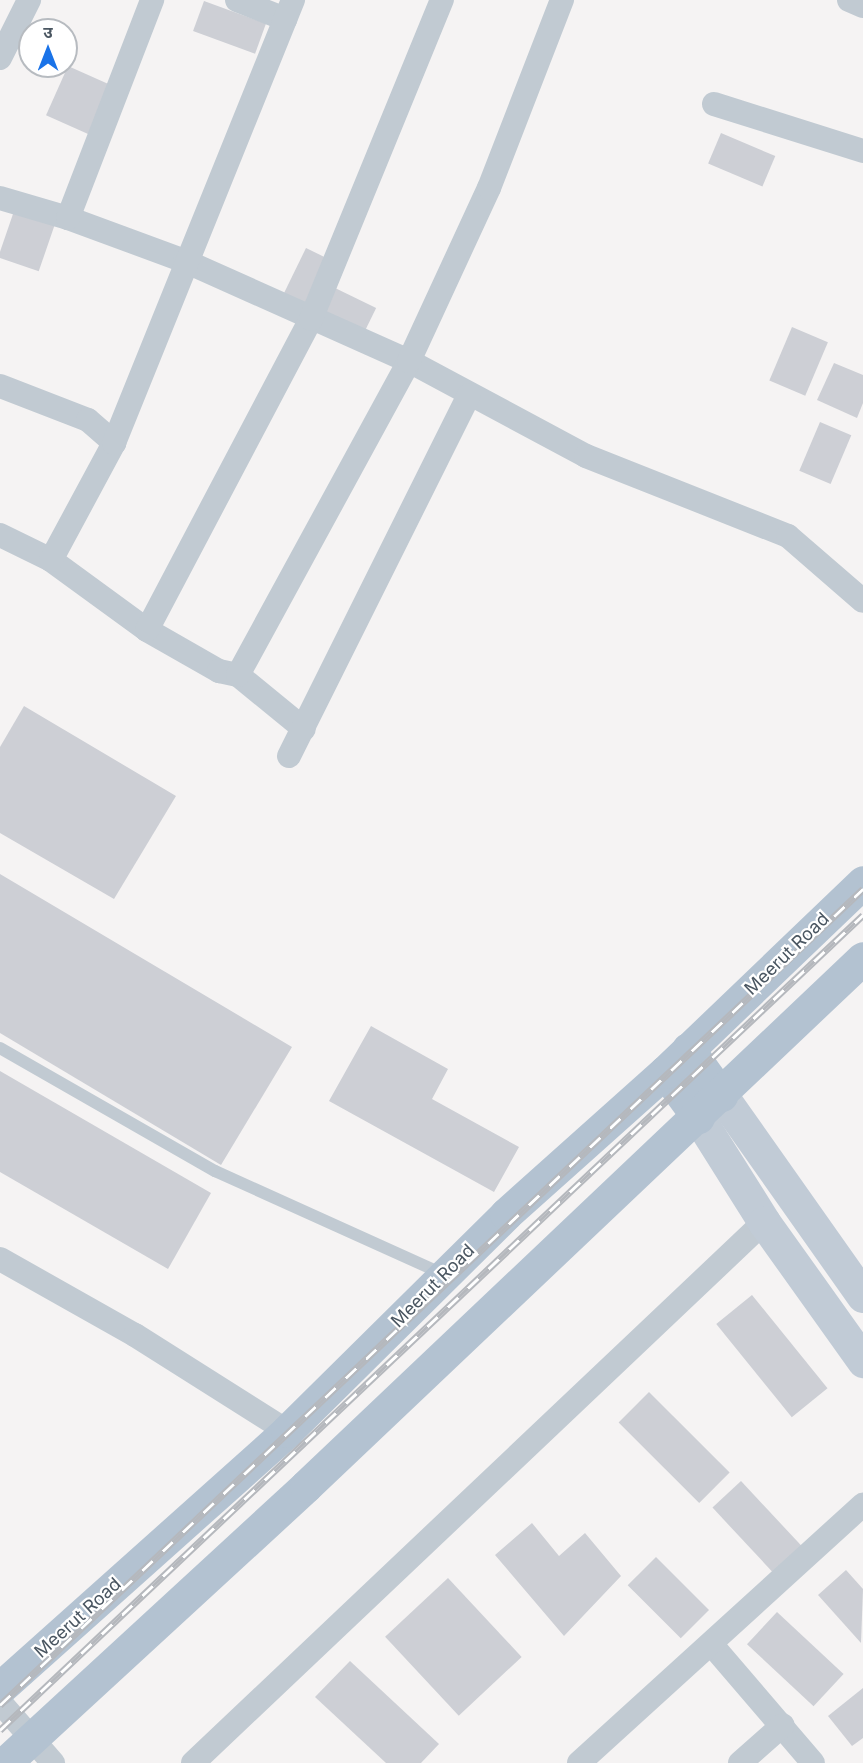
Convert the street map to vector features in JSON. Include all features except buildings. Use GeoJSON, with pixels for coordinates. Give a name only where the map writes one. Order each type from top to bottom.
{"type":"FeatureCollection","features":[{"type":"Feature","properties":{"kind":"main road","name":"Meerut Road"},"geometry":{"type":"LineString","coordinates":[[0,1688],[287,1431],[444,1275],[664,1072],[863,882]]}},
{"type":"Feature","properties":{"kind":"main road"},"geometry":{"type":"LineString","coordinates":[[5,1763],[43,1751],[863,958]]}},
{"type":"Feature","properties":{"kind":"main road"},"geometry":{"type":"LineString","coordinates":[[688,1049],[709,1106]]}},
{"type":"Feature","properties":{"kind":"main road"},"geometry":{"type":"LineString","coordinates":[[664,1072],[709,1106]]}},
{"type":"Feature","properties":{"kind":"street"},"geometry":{"type":"LineString","coordinates":[[0,58],[29,0]]}},
{"type":"Feature","properties":{"kind":"street"},"geometry":{"type":"LineString","coordinates":[[68,218],[152,0]]}},
{"type":"Feature","properties":{"kind":"street"},"geometry":{"type":"LineString","coordinates":[[51,560],[114,443],[185,261],[289,9],[237,0]]}},
{"type":"Feature","properties":{"kind":"street"},"geometry":{"type":"LineString","coordinates":[[147,630],[311,319],[442,0]]}},
{"type":"Feature","properties":{"kind":"street"},"geometry":{"type":"LineString","coordinates":[[238,675],[409,361],[489,188],[562,0]]}},
{"type":"Feature","properties":{"kind":"street"},"geometry":{"type":"LineString","coordinates":[[849,0],[863,6]]}},
{"type":"Feature","properties":{"kind":"street"},"geometry":{"type":"LineString","coordinates":[[714,104],[863,151]]}},
{"type":"Feature","properties":{"kind":"street"},"geometry":{"type":"LineString","coordinates":[[0,198],[68,218],[185,261],[409,361],[586,456],[788,536],[863,601]]}},
{"type":"Feature","properties":{"kind":"street"},"geometry":{"type":"LineString","coordinates":[[0,386],[88,420],[114,443]]}},
{"type":"Feature","properties":{"kind":"street"},"geometry":{"type":"LineString","coordinates":[[289,756],[470,395]]}},
{"type":"Feature","properties":{"kind":"street"},"geometry":{"type":"LineString","coordinates":[[0,535],[51,560],[147,630],[219,671],[238,675],[304,729]]}},
{"type":"Feature","properties":{"kind":"street"},"geometry":{"type":"LineString","coordinates":[[709,1106],[771,1166],[863,1296]]}},
{"type":"Feature","properties":{"kind":"street"},"geometry":{"type":"LineString","coordinates":[[709,1106],[742,1187],[764,1222],[863,1361]]}},
{"type":"Feature","properties":{"kind":"street"},"geometry":{"type":"LineString","coordinates":[[742,1187],[771,1166]]}},
{"type":"Feature","properties":{"kind":"street"},"geometry":{"type":"LineString","coordinates":[[193,1763],[764,1222]]}},
{"type":"Feature","properties":{"kind":"street"},"geometry":{"type":"LineString","coordinates":[[0,1259],[135,1335],[287,1431]]}},
{"type":"Feature","properties":{"kind":"street"},"geometry":{"type":"LineString","coordinates":[[579,1763],[712,1645],[863,1505]]}},
{"type":"Feature","properties":{"kind":"street"},"geometry":{"type":"LineString","coordinates":[[712,1645],[783,1725],[813,1763]]}},
{"type":"Feature","properties":{"kind":"street"},"geometry":{"type":"LineString","coordinates":[[0,1702],[43,1751]]}},
{"type":"Feature","properties":{"kind":"street"},"geometry":{"type":"LineString","coordinates":[[740,1763],[783,1725]]}},
{"type":"Feature","properties":{"kind":"lane"},"geometry":{"type":"LineString","coordinates":[[0,1048],[215,1171],[444,1275]]}},
{"type":"Feature","properties":{"kind":"railway"},"geometry":{"type":"LineString","coordinates":[[0,1705],[863,889]]}},
{"type":"Feature","properties":{"kind":"railway"},"geometry":{"type":"LineString","coordinates":[[0,1730],[863,915]]}}]}
